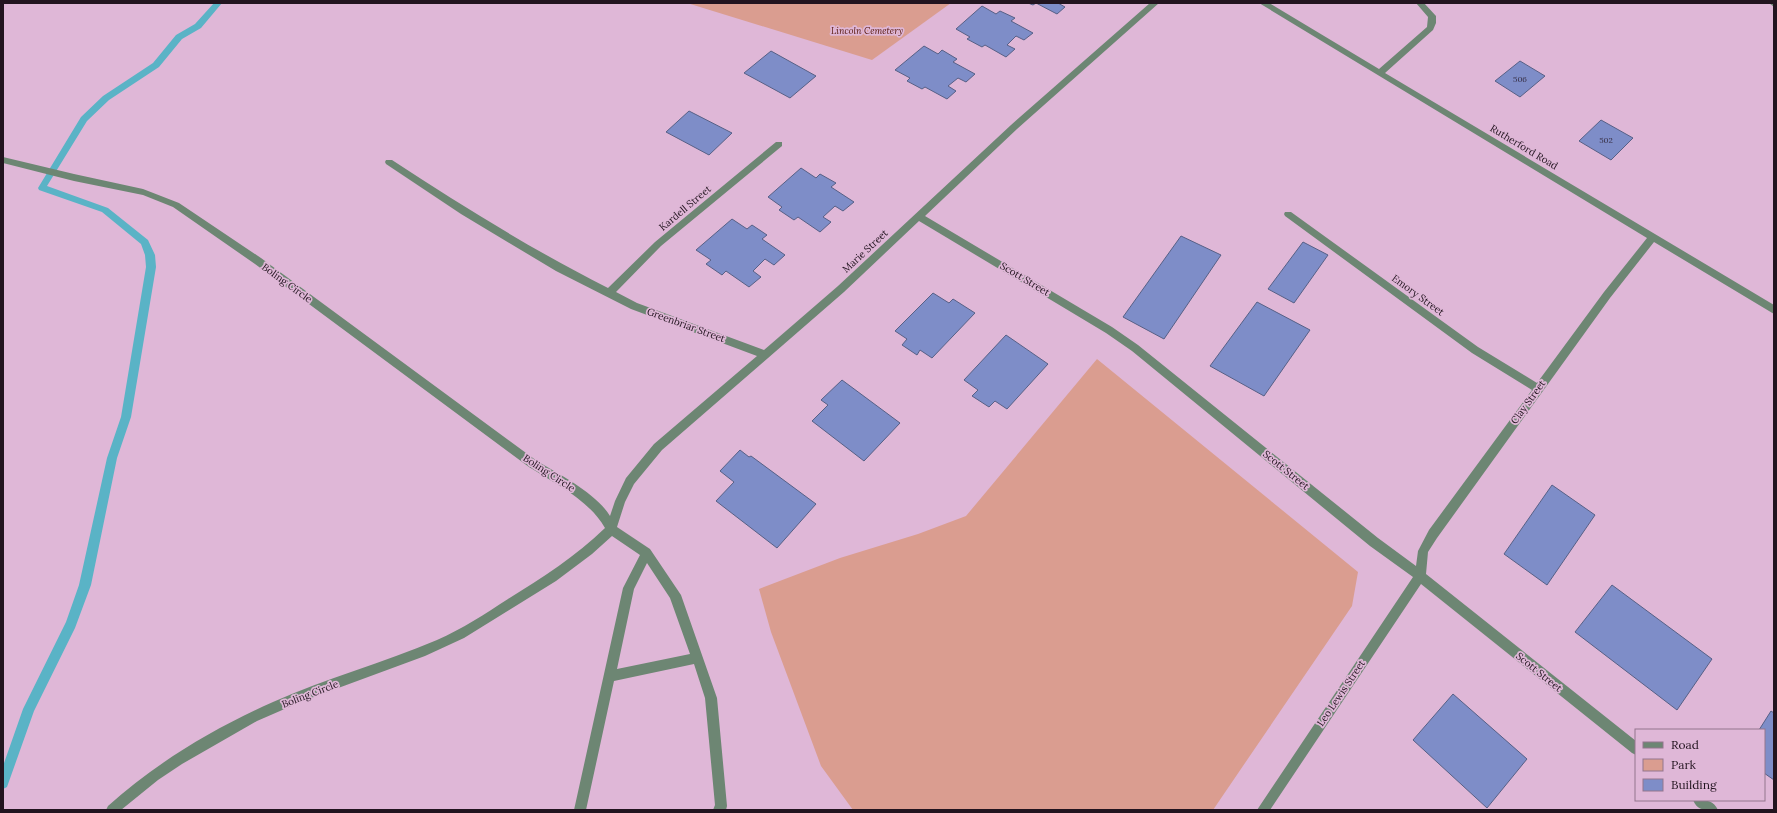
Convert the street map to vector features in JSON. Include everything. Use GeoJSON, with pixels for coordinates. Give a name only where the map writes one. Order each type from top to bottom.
{"type":"FeatureCollection","features":[{"type":"Feature","properties":{"kind":"street","name":"Marie Street"},"geometry":{"type":"LineString","coordinates":[[611,529],[620,501],[630,480],[658,447],[841,289],[1014,127],[1155,3]]}},
{"type":"Feature","properties":{"kind":"street","name":"Rutherford Road"},"geometry":{"type":"LineString","coordinates":[[1263,3],[1774,310]]}},
{"type":"Feature","properties":{"kind":"street"},"geometry":{"type":"LineString","coordinates":[[1380,73],[1430,28],[1432,16],[1420,3]]}},
{"type":"Feature","properties":{"kind":"street","name":"Kardell Street"},"geometry":{"type":"LineString","coordinates":[[609,293],[658,244],[778,144]]}},
{"type":"Feature","properties":{"kind":"street","name":"Boling Circle"},"geometry":{"type":"LineString","coordinates":[[3,160],[58,174],[132,189],[166,199],[176,204],[258,261],[533,464],[571,487],[602,513],[611,529],[594,547],[568,568],[482,622],[443,643],[372,672],[302,695],[228,730],[183,756],[126,797],[112,810]]}},
{"type":"Feature","properties":{"kind":"street","name":"Greenbriar Street"},"geometry":{"type":"LineString","coordinates":[[389,162],[464,212],[559,268],[634,306],[764,354]]}},
{"type":"Feature","properties":{"kind":"street","name":"Emory Street"},"geometry":{"type":"LineString","coordinates":[[1288,214],[1475,350],[1538,389]]}},
{"type":"Feature","properties":{"kind":"street","name":"Scott Street"},"geometry":{"type":"LineString","coordinates":[[918,216],[1109,330],[1135,348],[1374,542],[1420,576],[1635,748]]}},
{"type":"Feature","properties":{"kind":"street","name":"Clay Street"},"geometry":{"type":"LineString","coordinates":[[1420,576],[1423,551],[1433,534],[1607,295],[1653,237]]}},
{"type":"Feature","properties":{"kind":"street"},"geometry":{"type":"LineString","coordinates":[[611,529],[646,553],[675,595],[711,698],[721,806],[719,810]]}},
{"type":"Feature","properties":{"kind":"street"},"geometry":{"type":"LineString","coordinates":[[580,810],[629,588],[646,553]]}},
{"type":"Feature","properties":{"kind":"street","name":"Leo Lewis Street"},"geometry":{"type":"LineString","coordinates":[[1263,810],[1420,576]]}},
{"type":"Feature","properties":{"kind":"street"},"geometry":{"type":"LineString","coordinates":[[609,676],[697,658]]}},
{"type":"Feature","properties":{"kind":"street"},"geometry":{"type":"LineString","coordinates":[[1700,801],[1712,810]]}},
{"type":"Feature","properties":{"kind":"green space","name":"Lincoln Cemetery"},"geometry":{"type":"Polygon","coordinates":[[[687,3],[951,3],[872,60],[687,3]]]}},
{"type":"Feature","properties":{"kind":"green space"},"geometry":{"type":"Polygon","coordinates":[[[1097,359],[1358,572],[1352,606],[1213,810],[853,810],[821,766],[771,632],[759,589],[840,558],[918,534],[966,516],[1097,359]]]}},
{"type":"Feature","properties":{"kind":"building"},"geometry":{"type":"Polygon","coordinates":[[[1036,3],[1058,3],[1065,7],[1057,14],[1036,3]]]}},
{"type":"Feature","properties":{"kind":"building"},"geometry":{"type":"Polygon","coordinates":[[[982,6],[996,14],[1000,11],[1015,18],[1011,21],[1033,33],[1024,40],[1016,36],[1007,45],[1015,49],[1006,57],[985,45],[982,47],[967,39],[970,37],[956,29],[982,6]]]}},
{"type":"Feature","properties":{"kind":"building"},"geometry":{"type":"Polygon","coordinates":[[[924,46],[938,54],[942,50],[957,59],[953,62],[975,74],[966,82],[958,78],[948,86],[956,91],[947,99],[925,87],[922,89],[907,81],[910,78],[895,70],[924,46]]]}},
{"type":"Feature","properties":{"kind":"building"},"geometry":{"type":"Polygon","coordinates":[[[771,51],[816,76],[790,98],[744,73],[771,51]]]}},
{"type":"Feature","properties":{"kind":"building"},"geometry":{"type":"Polygon","coordinates":[[[1520,61],[1545,76],[1520,97],[1495,81],[1520,61]]]}},
{"type":"Feature","properties":{"kind":"building"},"geometry":{"type":"Polygon","coordinates":[[[689,111],[732,133],[709,155],[666,132],[689,111]]]}},
{"type":"Feature","properties":{"kind":"building"},"geometry":{"type":"Polygon","coordinates":[[[1601,120],[1633,138],[1611,160],[1579,141],[1601,120]]]}},
{"type":"Feature","properties":{"kind":"building"},"geometry":{"type":"Polygon","coordinates":[[[801,168],[816,178],[820,174],[836,183],[831,187],[854,202],[843,211],[835,206],[823,217],[831,222],[820,232],[798,217],[794,220],[779,210],[782,207],[768,197],[801,168]]]}},
{"type":"Feature","properties":{"kind":"building"},"geometry":{"type":"Polygon","coordinates":[[[732,219],[747,229],[752,225],[767,235],[762,239],[785,255],[774,265],[765,259],[753,271],[761,277],[749,287],[726,271],[722,275],[706,264],[711,260],[696,250],[732,219]]]}},
{"type":"Feature","properties":{"kind":"building"},"geometry":{"type":"Polygon","coordinates":[[[1181,236],[1221,255],[1164,339],[1123,317],[1181,236]]]}},
{"type":"Feature","properties":{"kind":"building"},"geometry":{"type":"Polygon","coordinates":[[[1303,242],[1328,255],[1294,303],[1268,289],[1303,242]]]}},
{"type":"Feature","properties":{"kind":"building"},"geometry":{"type":"Polygon","coordinates":[[[933,293],[949,303],[953,299],[975,313],[932,358],[920,350],[917,355],[902,345],[907,339],[895,331],[933,293]]]}},
{"type":"Feature","properties":{"kind":"building"},"geometry":{"type":"Polygon","coordinates":[[[1257,302],[1310,330],[1264,396],[1210,366],[1257,302]]]}},
{"type":"Feature","properties":{"kind":"building"},"geometry":{"type":"Polygon","coordinates":[[[1006,335],[1048,364],[1007,409],[995,401],[989,407],[972,396],[978,390],[964,380],[1006,335]]]}},
{"type":"Feature","properties":{"kind":"building"},"geometry":{"type":"Polygon","coordinates":[[[842,380],[900,423],[864,461],[812,421],[828,405],[821,400],[842,380]]]}},
{"type":"Feature","properties":{"kind":"building"},"geometry":{"type":"Polygon","coordinates":[[[740,450],[749,457],[751,456],[816,504],[777,548],[716,501],[734,482],[720,471],[740,450]]]}},
{"type":"Feature","properties":{"kind":"building"},"geometry":{"type":"Polygon","coordinates":[[[1552,485],[1595,515],[1547,585],[1504,554],[1552,485]]]}},
{"type":"Feature","properties":{"kind":"building"},"geometry":{"type":"Polygon","coordinates":[[[1612,585],[1712,659],[1677,710],[1575,632],[1612,585]]]}},
{"type":"Feature","properties":{"kind":"building"},"geometry":{"type":"Polygon","coordinates":[[[1453,694],[1527,759],[1487,808],[1413,740],[1453,694]]]}},
{"type":"Feature","properties":{"kind":"building"},"geometry":{"type":"Polygon","coordinates":[[[1771,711],[1774,713],[1774,780],[1765,774],[1765,729],[1760,729],[1771,711]]]}},
{"type":"Feature","properties":{"kind":"waterway"},"geometry":{"type":"LineString","coordinates":[[3,783],[29,709],[71,624],[85,585],[112,458],[126,417],[151,267],[150,255],[145,242],[105,210],[42,188],[84,119],[106,98],[156,65],[179,37],[198,26],[218,3]]}}]}
